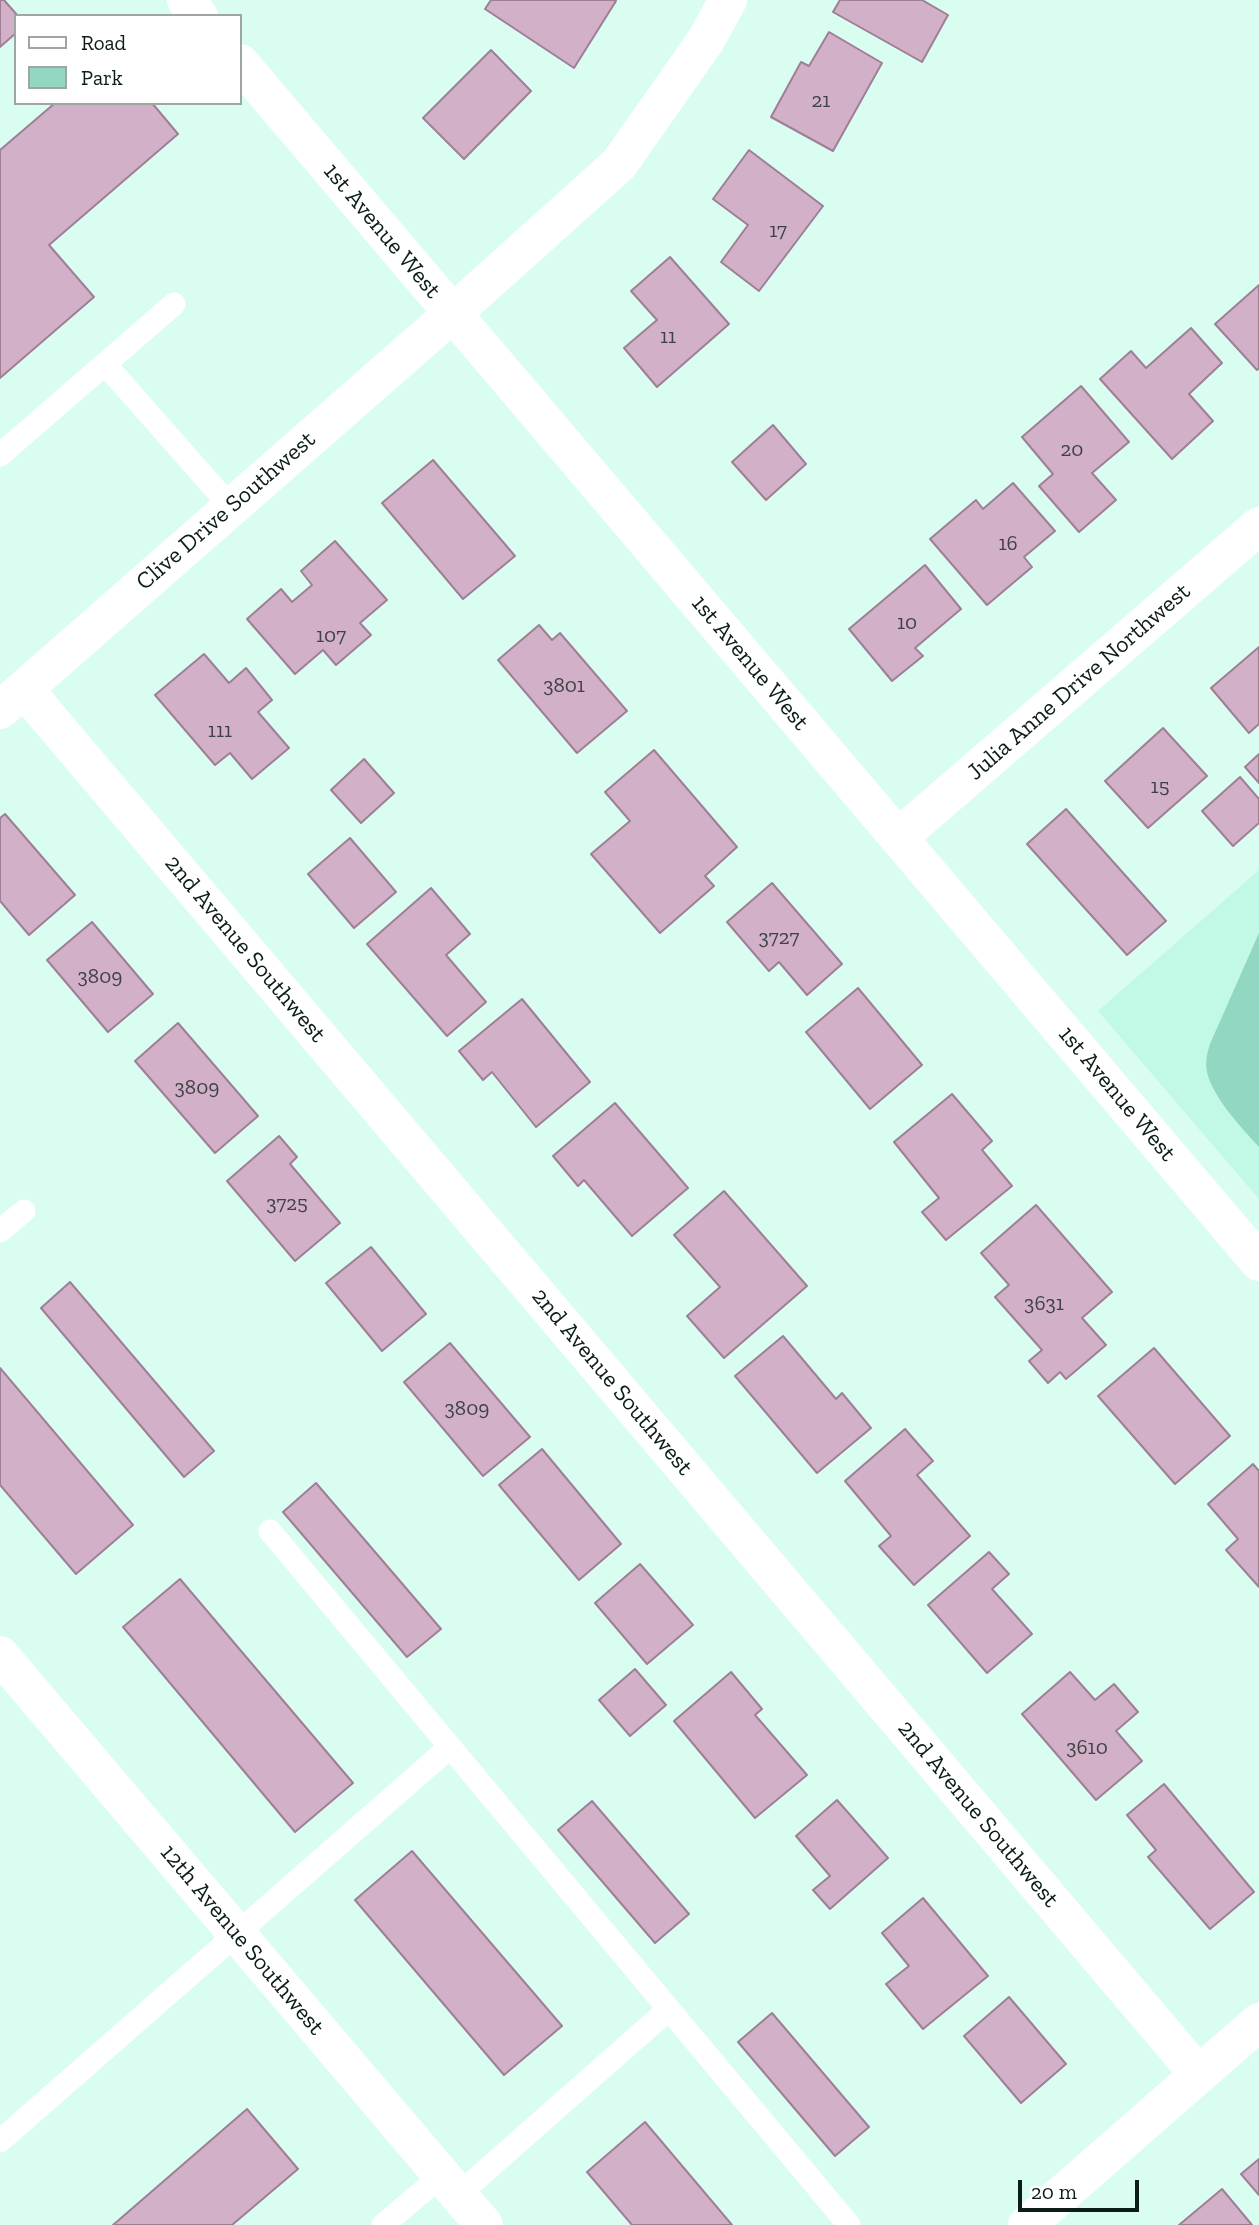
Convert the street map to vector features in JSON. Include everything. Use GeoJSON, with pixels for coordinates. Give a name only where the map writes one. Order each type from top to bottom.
{"type":"FeatureCollection","features":[{"type":"Feature","properties":{"kind":"street"},"geometry":{"type":"LineString","coordinates":[[186,0],[198,14]]}},
{"type":"Feature","properties":{"kind":"street","name":"Clive Drive Southwest"},"geometry":{"type":"LineString","coordinates":[[12,699],[619,164],[706,40],[728,0]]}},
{"type":"Feature","properties":{"kind":"street","name":"1st Avenue West"},"geometry":{"type":"LineString","coordinates":[[242,65],[1259,1262]]}},
{"type":"Feature","properties":{"kind":"street","name":"Julia Anne Drive Northwest"},"geometry":{"type":"LineString","coordinates":[[900,837],[1259,526]]}},
{"type":"Feature","properties":{"kind":"street","name":"2nd Avenue Southwest"},"geometry":{"type":"LineString","coordinates":[[12,699],[1199,2075]]}},
{"type":"Feature","properties":{"kind":"street","name":"12th Avenue Southwest"},"geometry":{"type":"LineString","coordinates":[[0,1655],[484,2225]]}},
{"type":"Feature","properties":{"kind":"street"},"geometry":{"type":"LineString","coordinates":[[1027,2225],[1259,2022]]}},
{"type":"Feature","properties":{"kind":"lane"},"geometry":{"type":"LineString","coordinates":[[0,456],[174,304]]}},
{"type":"Feature","properties":{"kind":"lane"},"geometry":{"type":"LineString","coordinates":[[105,364],[231,507]]}},
{"type":"Feature","properties":{"kind":"lane"},"geometry":{"type":"LineString","coordinates":[[0,1231],[24,1210]]}},
{"type":"Feature","properties":{"kind":"lane"},"geometry":{"type":"LineString","coordinates":[[270,1531],[849,2225]]}},
{"type":"Feature","properties":{"kind":"lane"},"geometry":{"type":"LineString","coordinates":[[0,2141],[450,1747]]}},
{"type":"Feature","properties":{"kind":"lane"},"geometry":{"type":"LineString","coordinates":[[383,2225],[450,2185],[669,2009]]}},
{"type":"Feature","properties":{"kind":"shaded area"},"geometry":{"type":"Polygon","coordinates":[[[1259,870],[1259,1199],[1098,1011],[1259,870]]]}},
{"type":"Feature","properties":{"kind":"green space"},"geometry":{"type":"Polygon","coordinates":[[[1259,933],[1259,1147],[1215,1092],[1206,1065],[1210,1044],[1259,933]]]}},
{"type":"Feature","properties":{"kind":"building"},"geometry":{"type":"Polygon","coordinates":[[[0,0],[4,0],[16,14],[14,14],[14,35],[0,47],[0,0]]]}},
{"type":"Feature","properties":{"kind":"building"},"geometry":{"type":"Polygon","coordinates":[[[491,0],[616,1],[574,68],[485,9],[491,0]]]}},
{"type":"Feature","properties":{"kind":"building"},"geometry":{"type":"Polygon","coordinates":[[[840,0],[922,0],[948,15],[922,62],[833,12],[840,0]]]}},
{"type":"Feature","properties":{"kind":"building"},"geometry":{"type":"Polygon","coordinates":[[[829,32],[882,63],[833,151],[771,117],[801,62],[809,66],[829,32]]]}},
{"type":"Feature","properties":{"kind":"building"},"geometry":{"type":"Polygon","coordinates":[[[491,50],[531,91],[464,159],[423,118],[491,50]]]}},
{"type":"Feature","properties":{"kind":"building"},"geometry":{"type":"Polygon","coordinates":[[[53,105],[154,105],[178,134],[49,245],[94,297],[0,378],[0,150],[53,105]]]}},
{"type":"Feature","properties":{"kind":"building"},"geometry":{"type":"Polygon","coordinates":[[[749,150],[823,206],[759,291],[721,262],[748,225],[713,199],[749,150]]]}},
{"type":"Feature","properties":{"kind":"building"},"geometry":{"type":"Polygon","coordinates":[[[670,257],[729,324],[657,387],[624,348],[657,320],[631,291],[670,257]]]}},
{"type":"Feature","properties":{"kind":"building"},"geometry":{"type":"Polygon","coordinates":[[[1259,285],[1259,368],[1257,370],[1215,324],[1259,285]]]}},
{"type":"Feature","properties":{"kind":"building"},"geometry":{"type":"Polygon","coordinates":[[[1191,328],[1222,363],[1189,394],[1213,421],[1172,459],[1100,379],[1131,351],[1146,368],[1191,328]]]}},
{"type":"Feature","properties":{"kind":"building"},"geometry":{"type":"Polygon","coordinates":[[[1081,386],[1129,442],[1092,473],[1116,500],[1079,532],[1039,486],[1053,474],[1022,437],[1081,386]]]}},
{"type":"Feature","properties":{"kind":"building"},"geometry":{"type":"Polygon","coordinates":[[[773,425],[806,464],[766,500],[732,462],[773,425]]]}},
{"type":"Feature","properties":{"kind":"building"},"geometry":{"type":"Polygon","coordinates":[[[433,460],[515,556],[463,599],[382,503],[433,460]]]}},
{"type":"Feature","properties":{"kind":"building"},"geometry":{"type":"Polygon","coordinates":[[[1013,483],[1055,531],[1024,557],[1032,567],[987,605],[930,539],[976,500],[983,509],[1013,483]]]}},
{"type":"Feature","properties":{"kind":"building"},"geometry":{"type":"Polygon","coordinates":[[[335,541],[387,600],[360,623],[371,635],[336,665],[323,650],[295,674],[247,619],[281,589],[292,602],[312,585],[301,571],[335,541]]]}},
{"type":"Feature","properties":{"kind":"building"},"geometry":{"type":"Polygon","coordinates":[[[925,565],[961,609],[915,648],[923,656],[892,681],[849,629],[925,565]]]}},
{"type":"Feature","properties":{"kind":"building"},"geometry":{"type":"Polygon","coordinates":[[[539,625],[552,640],[560,633],[627,711],[577,753],[498,660],[539,625]]]}},
{"type":"Feature","properties":{"kind":"building"},"geometry":{"type":"Polygon","coordinates":[[[1259,647],[1259,724],[1249,733],[1211,688],[1259,647]]]}},
{"type":"Feature","properties":{"kind":"building"},"geometry":{"type":"Polygon","coordinates":[[[204,654],[229,683],[246,668],[272,700],[258,712],[289,748],[252,779],[230,753],[215,765],[155,695],[204,654]]]}},
{"type":"Feature","properties":{"kind":"building"},"geometry":{"type":"Polygon","coordinates":[[[1163,728],[1207,776],[1148,828],[1105,781],[1163,728]]]}},
{"type":"Feature","properties":{"kind":"building"},"geometry":{"type":"Polygon","coordinates":[[[654,750],[737,847],[705,876],[714,886],[660,933],[591,854],[630,821],[605,792],[654,750]]]}},
{"type":"Feature","properties":{"kind":"building"},"geometry":{"type":"Polygon","coordinates":[[[1259,754],[1259,783],[1245,767],[1259,754]]]}},
{"type":"Feature","properties":{"kind":"building"},"geometry":{"type":"Polygon","coordinates":[[[364,759],[394,793],[361,823],[331,790],[364,759]]]}},
{"type":"Feature","properties":{"kind":"building"},"geometry":{"type":"Polygon","coordinates":[[[1240,777],[1259,799],[1259,823],[1233,846],[1202,811],[1240,777]]]}},
{"type":"Feature","properties":{"kind":"building"},"geometry":{"type":"Polygon","coordinates":[[[1066,809],[1166,921],[1127,955],[1027,844],[1066,809]]]}},
{"type":"Feature","properties":{"kind":"building"},"geometry":{"type":"Polygon","coordinates":[[[5,814],[75,895],[29,935],[0,901],[0,818],[5,814]]]}},
{"type":"Feature","properties":{"kind":"building"},"geometry":{"type":"Polygon","coordinates":[[[350,838],[396,892],[354,928],[308,874],[350,838]]]}},
{"type":"Feature","properties":{"kind":"building"},"geometry":{"type":"Polygon","coordinates":[[[772,883],[842,964],[807,995],[779,962],[769,971],[727,922],[772,883]]]}},
{"type":"Feature","properties":{"kind":"building"},"geometry":{"type":"Polygon","coordinates":[[[431,888],[470,934],[446,955],[486,1002],[447,1036],[367,944],[431,888]]]}},
{"type":"Feature","properties":{"kind":"building"},"geometry":{"type":"Polygon","coordinates":[[[92,922],[153,994],[108,1032],[47,960],[92,922]]]}},
{"type":"Feature","properties":{"kind":"building"},"geometry":{"type":"Polygon","coordinates":[[[858,988],[922,1065],[870,1109],[806,1032],[858,988]]]}},
{"type":"Feature","properties":{"kind":"building"},"geometry":{"type":"Polygon","coordinates":[[[522,999],[590,1082],[536,1127],[492,1072],[483,1080],[459,1051],[522,999]]]}},
{"type":"Feature","properties":{"kind":"building"},"geometry":{"type":"Polygon","coordinates":[[[178,1023],[258,1116],[215,1153],[135,1061],[178,1023]]]}},
{"type":"Feature","properties":{"kind":"building"},"geometry":{"type":"Polygon","coordinates":[[[952,1094],[992,1141],[982,1150],[1012,1186],[946,1240],[922,1212],[939,1198],[894,1142],[952,1094]]]}},
{"type":"Feature","properties":{"kind":"building"},"geometry":{"type":"Polygon","coordinates":[[[615,1103],[688,1188],[632,1236],[584,1180],[578,1186],[553,1156],[615,1103]]]}},
{"type":"Feature","properties":{"kind":"building"},"geometry":{"type":"Polygon","coordinates":[[[279,1136],[297,1157],[290,1164],[340,1223],[295,1261],[227,1181],[279,1136]]]}},
{"type":"Feature","properties":{"kind":"building"},"geometry":{"type":"Polygon","coordinates":[[[724,1191],[807,1286],[724,1358],[687,1316],[720,1287],[674,1235],[724,1191]]]}},
{"type":"Feature","properties":{"kind":"building"},"geometry":{"type":"Polygon","coordinates":[[[1036,1205],[1112,1292],[1082,1318],[1106,1345],[1066,1379],[1060,1372],[1048,1383],[1029,1361],[1042,1350],[995,1297],[1009,1285],[981,1253],[1036,1205]]]}},
{"type":"Feature","properties":{"kind":"building"},"geometry":{"type":"Polygon","coordinates":[[[371,1247],[426,1314],[382,1351],[326,1283],[371,1247]]]}},
{"type":"Feature","properties":{"kind":"building"},"geometry":{"type":"Polygon","coordinates":[[[70,1282],[214,1451],[184,1477],[41,1308],[70,1282]]]}},
{"type":"Feature","properties":{"kind":"building"},"geometry":{"type":"Polygon","coordinates":[[[783,1336],[836,1399],[842,1393],[871,1428],[817,1473],[735,1376],[783,1336]]]}},
{"type":"Feature","properties":{"kind":"building"},"geometry":{"type":"Polygon","coordinates":[[[450,1343],[530,1437],[483,1476],[404,1382],[450,1343]]]}},
{"type":"Feature","properties":{"kind":"building"},"geometry":{"type":"Polygon","coordinates":[[[1154,1348],[1230,1436],[1175,1484],[1098,1396],[1154,1348]]]}},
{"type":"Feature","properties":{"kind":"building"},"geometry":{"type":"Polygon","coordinates":[[[0,1368],[133,1525],[76,1574],[0,1485],[0,1368]]]}},
{"type":"Feature","properties":{"kind":"building"},"geometry":{"type":"Polygon","coordinates":[[[905,1429],[933,1461],[917,1475],[970,1536],[914,1585],[879,1546],[891,1536],[845,1481],[905,1429]]]}},
{"type":"Feature","properties":{"kind":"building"},"geometry":{"type":"Polygon","coordinates":[[[542,1449],[621,1544],[579,1580],[499,1485],[542,1449]]]}},
{"type":"Feature","properties":{"kind":"building"},"geometry":{"type":"Polygon","coordinates":[[[1253,1464],[1259,1471],[1259,1587],[1226,1550],[1238,1539],[1208,1504],[1253,1464]]]}},
{"type":"Feature","properties":{"kind":"building"},"geometry":{"type":"Polygon","coordinates":[[[316,1483],[441,1629],[407,1657],[283,1512],[316,1483]]]}},
{"type":"Feature","properties":{"kind":"building"},"geometry":{"type":"Polygon","coordinates":[[[989,1552],[1009,1574],[992,1589],[1032,1634],[987,1673],[928,1605],[989,1552]]]}},
{"type":"Feature","properties":{"kind":"building"},"geometry":{"type":"Polygon","coordinates":[[[640,1564],[693,1625],[647,1664],[595,1603],[640,1564]]]}},
{"type":"Feature","properties":{"kind":"building"},"geometry":{"type":"Polygon","coordinates":[[[180,1579],[353,1783],[295,1832],[123,1627],[180,1579]]]}},
{"type":"Feature","properties":{"kind":"building"},"geometry":{"type":"Polygon","coordinates":[[[635,1669],[666,1705],[630,1736],[599,1700],[635,1669]]]}},
{"type":"Feature","properties":{"kind":"building"},"geometry":{"type":"Polygon","coordinates":[[[731,1672],[762,1709],[755,1715],[807,1775],[755,1818],[674,1721],[731,1672]]]}},
{"type":"Feature","properties":{"kind":"building"},"geometry":{"type":"Polygon","coordinates":[[[1070,1672],[1095,1700],[1114,1684],[1138,1712],[1116,1731],[1142,1761],[1096,1800],[1022,1714],[1070,1672]]]}},
{"type":"Feature","properties":{"kind":"building"},"geometry":{"type":"Polygon","coordinates":[[[1164,1784],[1254,1892],[1210,1929],[1148,1857],[1156,1850],[1127,1815],[1164,1784]]]}},
{"type":"Feature","properties":{"kind":"building"},"geometry":{"type":"Polygon","coordinates":[[[837,1800],[888,1858],[830,1909],[813,1890],[830,1876],[796,1836],[837,1800]]]}},
{"type":"Feature","properties":{"kind":"building"},"geometry":{"type":"Polygon","coordinates":[[[592,1801],[689,1914],[655,1943],[558,1830],[592,1801]]]}},
{"type":"Feature","properties":{"kind":"building"},"geometry":{"type":"Polygon","coordinates":[[[412,1851],[562,2026],[504,2075],[355,1900],[412,1851]]]}},
{"type":"Feature","properties":{"kind":"building"},"geometry":{"type":"Polygon","coordinates":[[[923,1898],[988,1976],[923,2029],[886,1984],[909,1966],[882,1933],[923,1898]]]}},
{"type":"Feature","properties":{"kind":"building"},"geometry":{"type":"Polygon","coordinates":[[[1009,1997],[1066,2064],[1021,2103],[964,2036],[1009,1997]]]}},
{"type":"Feature","properties":{"kind":"building"},"geometry":{"type":"Polygon","coordinates":[[[772,2013],[869,2127],[835,2156],[738,2042],[772,2013]]]}},
{"type":"Feature","properties":{"kind":"building"},"geometry":{"type":"Polygon","coordinates":[[[247,2109],[298,2169],[232,2225],[113,2225],[247,2109]]]}},
{"type":"Feature","properties":{"kind":"building"},"geometry":{"type":"Polygon","coordinates":[[[645,2122],[732,2225],[632,2225],[587,2172],[645,2122]]]}},
{"type":"Feature","properties":{"kind":"building"},"geometry":{"type":"Polygon","coordinates":[[[1259,2159],[1259,2195],[1241,2174],[1259,2159]]]}},
{"type":"Feature","properties":{"kind":"building"},"geometry":{"type":"Polygon","coordinates":[[[1222,2189],[1252,2225],[1179,2225],[1222,2189]]]}}]}
